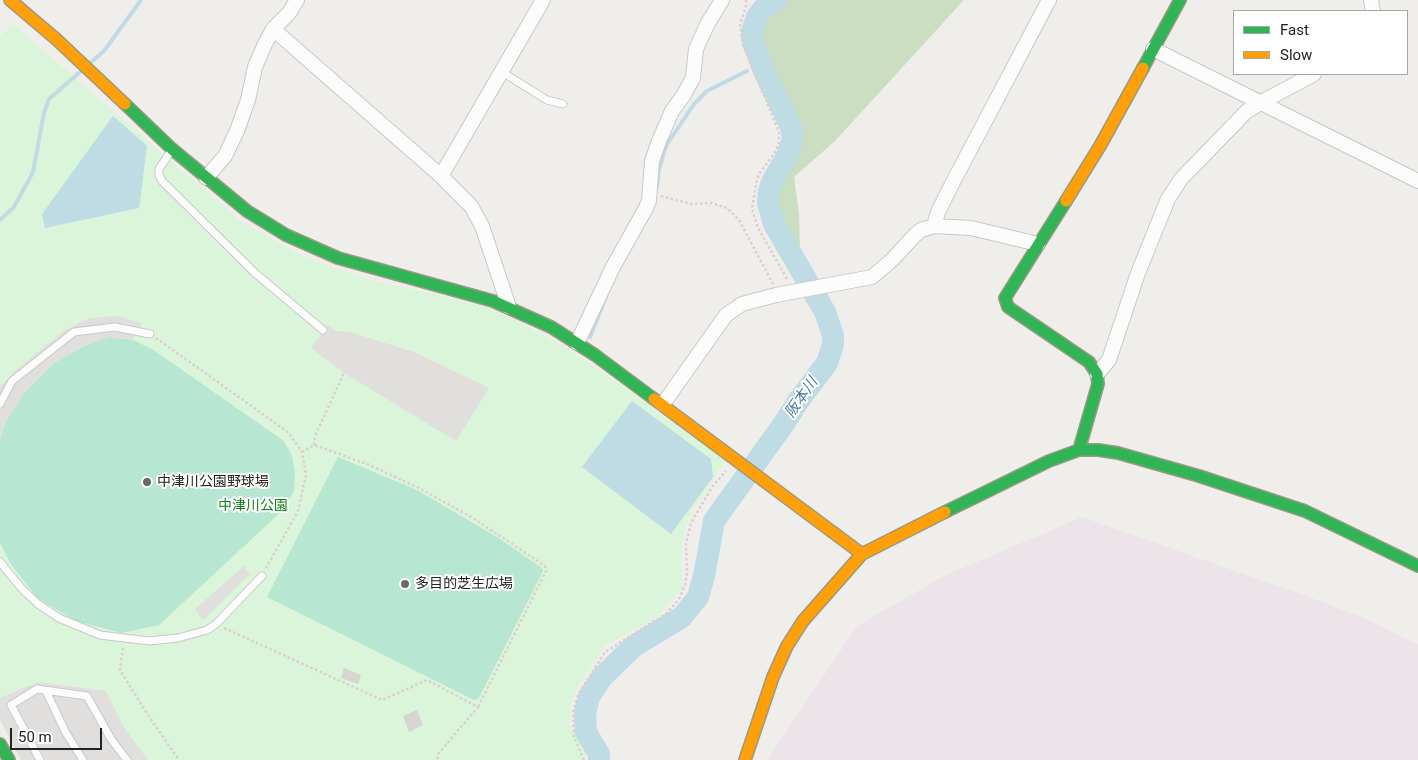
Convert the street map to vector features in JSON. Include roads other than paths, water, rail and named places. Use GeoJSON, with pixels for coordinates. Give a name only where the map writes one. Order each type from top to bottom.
{"type":"FeatureCollection","features":[{"type":"Feature","properties":{"kind":"street"},"geometry":{"type":"LineString","coordinates":[[0,5],[3,0]]}},
{"type":"Feature","properties":{"kind":"street"},"geometry":{"type":"LineString","coordinates":[[10,0],[56,39],[172,149],[247,211],[286,235],[338,258],[466,292],[509,307],[551,327],[577,343],[663,404],[862,554]]}},
{"type":"Feature","properties":{"kind":"street"},"geometry":{"type":"LineString","coordinates":[[206,178],[225,156],[237,131],[248,100],[255,67],[273,29],[289,13],[297,0]]}},
{"type":"Feature","properties":{"kind":"street"},"geometry":{"type":"LineString","coordinates":[[442,176],[543,0]]}},
{"type":"Feature","properties":{"kind":"street"},"geometry":{"type":"LineString","coordinates":[[577,343],[613,267],[649,201],[652,162],[659,141],[672,111],[684,96],[693,78],[696,49],[708,23],[722,0]]}},
{"type":"Feature","properties":{"kind":"street"},"geometry":{"type":"LineString","coordinates":[[934,226],[938,212],[952,184],[1049,0]]}},
{"type":"Feature","properties":{"kind":"street"},"geometry":{"type":"LineString","coordinates":[[1080,450],[1098,384],[1097,374],[1089,362],[1008,307],[1005,298],[1100,146],[1180,0]]}},
{"type":"Feature","properties":{"kind":"street"},"geometry":{"type":"LineString","coordinates":[[273,29],[442,176],[463,198],[476,214],[509,307]]}},
{"type":"Feature","properties":{"kind":"street"},"geometry":{"type":"LineString","coordinates":[[1153,49],[1418,181]]}},
{"type":"Feature","properties":{"kind":"street"},"geometry":{"type":"LineString","coordinates":[[1097,374],[1109,360],[1138,273],[1168,199],[1181,179],[1246,112],[1260,102],[1312,75]]}},
{"type":"Feature","properties":{"kind":"street"},"geometry":{"type":"LineString","coordinates":[[663,404],[726,315],[742,304],[776,295],[872,277],[892,260],[921,230],[934,226],[971,228],[1038,244]]}},
{"type":"Feature","properties":{"kind":"street"},"geometry":{"type":"LineString","coordinates":[[744,760],[773,677],[787,646],[803,621],[862,554],[926,520],[1049,461],[1080,450],[1118,453],[1199,476],[1305,511],[1418,566]]}},
{"type":"Feature","properties":{"kind":"street"},"geometry":{"type":"LineString","coordinates":[[0,744],[9,760]]}},
{"type":"Feature","properties":{"kind":"lane"},"geometry":{"type":"LineString","coordinates":[[502,72],[547,100],[562,104]]}},
{"type":"Feature","properties":{"kind":"lane"},"geometry":{"type":"LineString","coordinates":[[172,149],[159,169],[162,182],[255,273],[323,330]]}},
{"type":"Feature","properties":{"kind":"lane"},"geometry":{"type":"LineString","coordinates":[[0,404],[12,381],[74,332],[115,327],[150,334]]}},
{"type":"Feature","properties":{"kind":"lane"},"geometry":{"type":"LineString","coordinates":[[0,562],[8,574],[38,604],[59,618],[100,635],[149,641],[178,638],[207,630],[216,624],[262,576]]}},
{"type":"Feature","properties":{"kind":"lane"},"geometry":{"type":"LineString","coordinates":[[0,576],[8,574]]}},
{"type":"Feature","properties":{"kind":"lane"},"geometry":{"type":"LineString","coordinates":[[40,760],[12,705],[37,689],[86,696],[111,739],[126,760]]}},
{"type":"Feature","properties":{"kind":"lane"},"geometry":{"type":"LineString","coordinates":[[46,690],[66,733],[82,760]]}},
{"type":"Feature","properties":{"kind":"water"},"geometry":{"type":"Polygon","coordinates":[[[113,116],[147,146],[139,208],[45,228],[42,214],[113,116]]]}},
{"type":"Feature","properties":{"kind":"water"},"geometry":{"type":"Polygon","coordinates":[[[632,401],[711,459],[713,477],[671,534],[582,467],[632,401]]]}},
{"type":"Feature","properties":{"kind":"waterway"},"geometry":{"type":"LineString","coordinates":[[89,64],[104,51],[141,0]]}},
{"type":"Feature","properties":{"kind":"waterway","name":"阪本川"},"geometry":{"type":"LineString","coordinates":[[599,760],[599,754],[586,732],[585,713],[589,697],[602,677],[634,646],[682,617],[698,597],[704,576],[714,521],[827,363],[833,345],[833,335],[825,312],[774,224],[768,203],[769,191],[773,180],[787,156],[793,139],[791,127],[764,71],[753,42],[752,31],[757,17],[763,9],[776,0]]}},
{"type":"Feature","properties":{"kind":"waterway","name":"阪本川"},"geometry":{"type":"LineString","coordinates":[[756,64],[760,61]]}},
{"type":"Feature","properties":{"kind":"waterway"},"geometry":{"type":"LineString","coordinates":[[657,187],[659,169],[666,146],[694,104],[707,91],[747,71]]}},
{"type":"Feature","properties":{"kind":"waterway"},"geometry":{"type":"LineString","coordinates":[[0,220],[14,207],[33,172],[44,113],[49,99],[80,72]]}},
{"type":"Feature","properties":{"kind":"waterway"},"geometry":{"type":"LineString","coordinates":[[590,337],[606,297]]}},
{"type":"Feature","properties":{"kind":"place","name":"中津川公園野球場"},"geometry":{"type":"Point","coordinates":[147,482]}},
{"type":"Feature","properties":{"kind":"place","name":"多目的芝生広場"},"geometry":{"type":"Point","coordinates":[405,584]}},
{"type":"Feature","properties":{"kind":"park label","name":"中津川公園"},"geometry":{"type":"Point","coordinates":[253,506]}}]}
